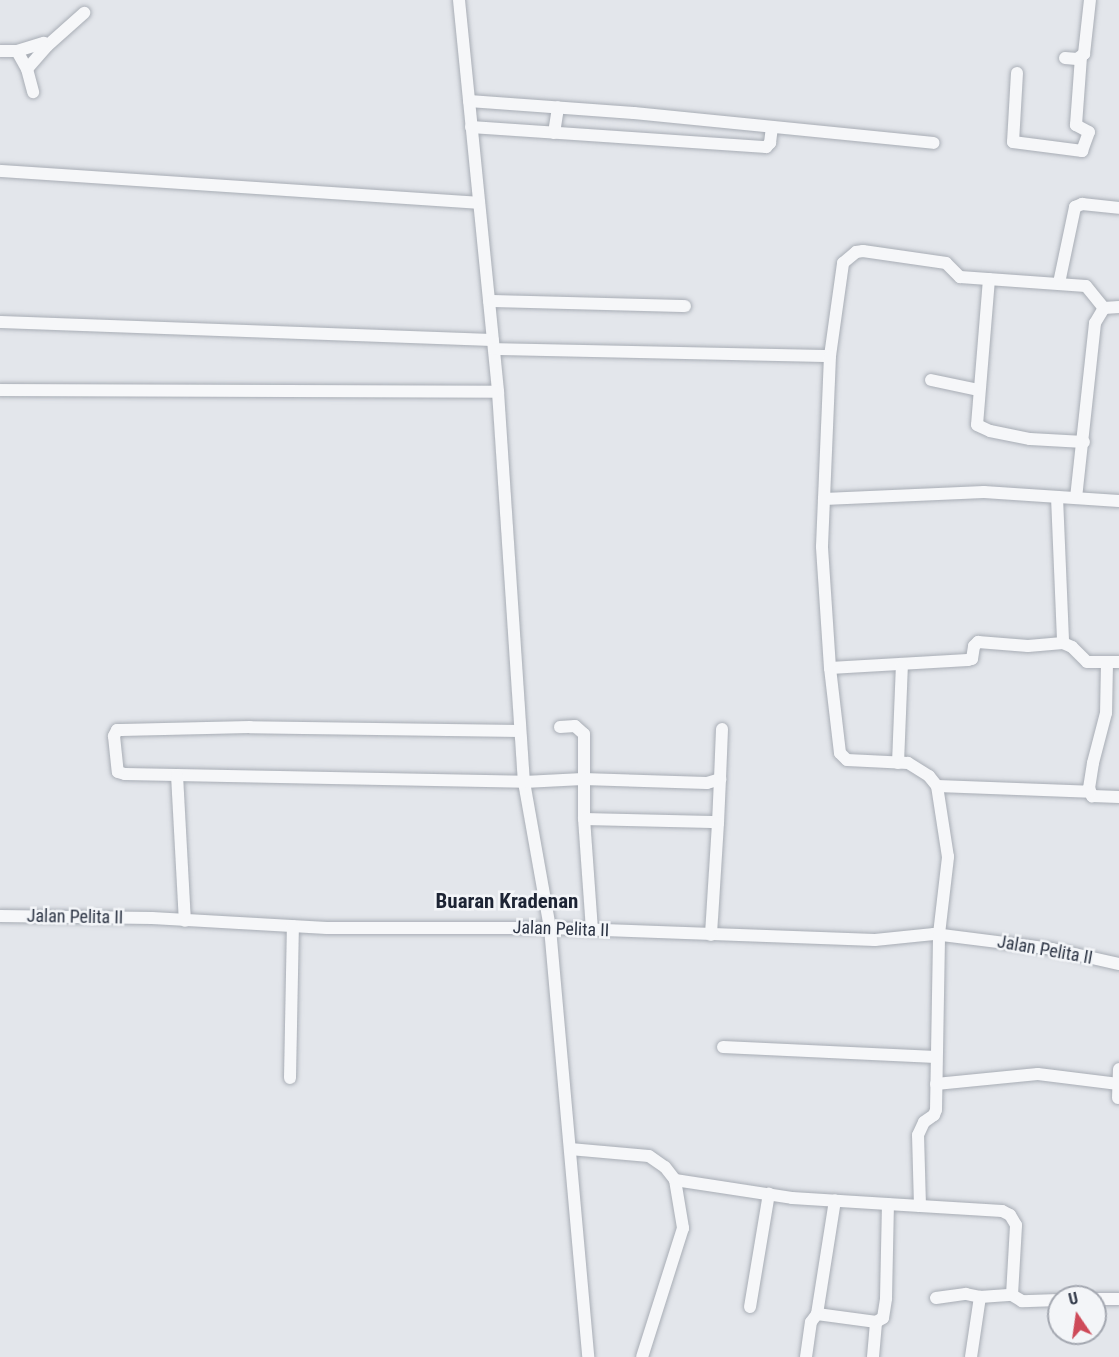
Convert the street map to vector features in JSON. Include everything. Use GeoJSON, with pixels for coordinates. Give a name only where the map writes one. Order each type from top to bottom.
{"type":"FeatureCollection","features":[{"type":"Feature","properties":{"kind":"street"},"geometry":{"type":"LineString","coordinates":[[459,0],[498,392],[524,782],[550,928],[588,1357]]}},
{"type":"Feature","properties":{"kind":"street"},"geometry":{"type":"LineString","coordinates":[[1017,73],[1013,142],[1082,151],[1089,131],[1076,124],[1081,57],[1085,51],[1090,0]]}},
{"type":"Feature","properties":{"kind":"street"},"geometry":{"type":"LineString","coordinates":[[27,69],[47,46],[84,14]]}},
{"type":"Feature","properties":{"kind":"street"},"geometry":{"type":"LineString","coordinates":[[0,51],[17,51],[41,43],[47,46]]}},
{"type":"Feature","properties":{"kind":"street"},"geometry":{"type":"LineString","coordinates":[[17,51],[27,69],[33,92]]}},
{"type":"Feature","properties":{"kind":"street"},"geometry":{"type":"LineString","coordinates":[[1065,58],[1081,57]]}},
{"type":"Feature","properties":{"kind":"street"},"geometry":{"type":"LineString","coordinates":[[469,101],[558,107],[933,143]]}},
{"type":"Feature","properties":{"kind":"street"},"geometry":{"type":"LineString","coordinates":[[554,133],[558,107]]}},
{"type":"Feature","properties":{"kind":"street"},"geometry":{"type":"LineString","coordinates":[[471,127],[765,147],[770,143],[772,127]]}},
{"type":"Feature","properties":{"kind":"street"},"geometry":{"type":"LineString","coordinates":[[0,171],[479,203]]}},
{"type":"Feature","properties":{"kind":"street"},"geometry":{"type":"LineString","coordinates":[[1059,284],[1075,207],[1082,204],[1119,208]]}},
{"type":"Feature","properties":{"kind":"street"},"geometry":{"type":"LineString","coordinates":[[920,1206],[918,1135],[924,1122],[935,1113],[939,934],[948,857],[937,786],[922,770],[908,763],[847,760],[842,755],[830,668],[822,546],[827,356],[843,263],[856,252],[946,263],[960,277],[1086,286],[1104,308]]}},
{"type":"Feature","properties":{"kind":"street"},"geometry":{"type":"LineString","coordinates":[[989,279],[976,422],[980,427],[1030,439],[1084,442]]}},
{"type":"Feature","properties":{"kind":"street"},"geometry":{"type":"LineString","coordinates":[[489,301],[685,306]]}},
{"type":"Feature","properties":{"kind":"street"},"geometry":{"type":"LineString","coordinates":[[1104,308],[1119,307]]}},
{"type":"Feature","properties":{"kind":"street"},"geometry":{"type":"LineString","coordinates":[[1076,498],[1084,442],[1095,323],[1104,308]]}},
{"type":"Feature","properties":{"kind":"street"},"geometry":{"type":"LineString","coordinates":[[0,322],[493,345],[827,356]]}},
{"type":"Feature","properties":{"kind":"street"},"geometry":{"type":"LineString","coordinates":[[931,380],[979,390]]}},
{"type":"Feature","properties":{"kind":"street"},"geometry":{"type":"LineString","coordinates":[[0,390],[498,392]]}},
{"type":"Feature","properties":{"kind":"street"},"geometry":{"type":"LineString","coordinates":[[824,499],[984,492],[1119,501]]}},
{"type":"Feature","properties":{"kind":"street"},"geometry":{"type":"LineString","coordinates":[[1057,497],[1063,643]]}},
{"type":"Feature","properties":{"kind":"street"},"geometry":{"type":"LineString","coordinates":[[830,668],[968,660],[972,659],[974,646],[978,642],[1028,646],[1063,643],[1077,651],[1082,660],[1113,663],[1106,713],[1093,763],[1090,792]]}},
{"type":"Feature","properties":{"kind":"street"},"geometry":{"type":"LineString","coordinates":[[898,763],[902,664]]}},
{"type":"Feature","properties":{"kind":"street"},"geometry":{"type":"LineString","coordinates":[[560,727],[575,726],[584,734],[584,819],[592,930]]}},
{"type":"Feature","properties":{"kind":"street"},"geometry":{"type":"LineString","coordinates":[[520,731],[250,727],[115,732],[120,774],[524,782],[583,779],[706,783],[720,779]]}},
{"type":"Feature","properties":{"kind":"street"},"geometry":{"type":"LineString","coordinates":[[711,935],[722,729]]}},
{"type":"Feature","properties":{"kind":"street"},"geometry":{"type":"LineString","coordinates":[[177,775],[185,921]]}},
{"type":"Feature","properties":{"kind":"street"},"geometry":{"type":"LineString","coordinates":[[937,786],[1090,792],[1095,796],[1119,797]]}},
{"type":"Feature","properties":{"kind":"street"},"geometry":{"type":"LineString","coordinates":[[584,819],[718,823]]}},
{"type":"Feature","properties":{"kind":"street","name":"Jalan Pelita II"},"geometry":{"type":"LineString","coordinates":[[0,916],[91,916],[293,926],[550,928],[875,939],[939,934],[1052,949],[1119,964]]}},
{"type":"Feature","properties":{"kind":"street"},"geometry":{"type":"LineString","coordinates":[[290,1078],[293,926]]}},
{"type":"Feature","properties":{"kind":"street"},"geometry":{"type":"LineString","coordinates":[[723,1047],[936,1057]]}},
{"type":"Feature","properties":{"kind":"street"},"geometry":{"type":"LineString","coordinates":[[1118,1098],[1119,1069]]}},
{"type":"Feature","properties":{"kind":"street"},"geometry":{"type":"LineString","coordinates":[[936,1084],[1038,1074],[1119,1084]]}},
{"type":"Feature","properties":{"kind":"street"},"geometry":{"type":"LineString","coordinates":[[571,1152],[649,1156],[665,1167],[675,1180],[683,1228],[642,1357]]}},
{"type":"Feature","properties":{"kind":"street"},"geometry":{"type":"LineString","coordinates":[[675,1180],[769,1194],[1002,1211],[1010,1215],[1016,1225],[1012,1295]]}},
{"type":"Feature","properties":{"kind":"street"},"geometry":{"type":"LineString","coordinates":[[750,1307],[769,1194]]}},
{"type":"Feature","properties":{"kind":"street"},"geometry":{"type":"LineString","coordinates":[[806,1357],[812,1322],[817,1314],[835,1200]]}},
{"type":"Feature","properties":{"kind":"street"},"geometry":{"type":"LineString","coordinates":[[817,1314],[876,1322],[883,1318],[886,1298],[888,1204]]}},
{"type":"Feature","properties":{"kind":"street"},"geometry":{"type":"LineString","coordinates":[[936,1298],[966,1294],[980,1297],[1012,1295],[1022,1301],[1047,1300]]}},
{"type":"Feature","properties":{"kind":"street"},"geometry":{"type":"LineString","coordinates":[[970,1357],[980,1297]]}},
{"type":"Feature","properties":{"kind":"street"},"geometry":{"type":"LineString","coordinates":[[873,1357],[876,1322]]}},
{"type":"Feature","properties":{"kind":"district","name":"Buaran Kradenan"},"geometry":{"type":"Point","coordinates":[507,901]}}]}
